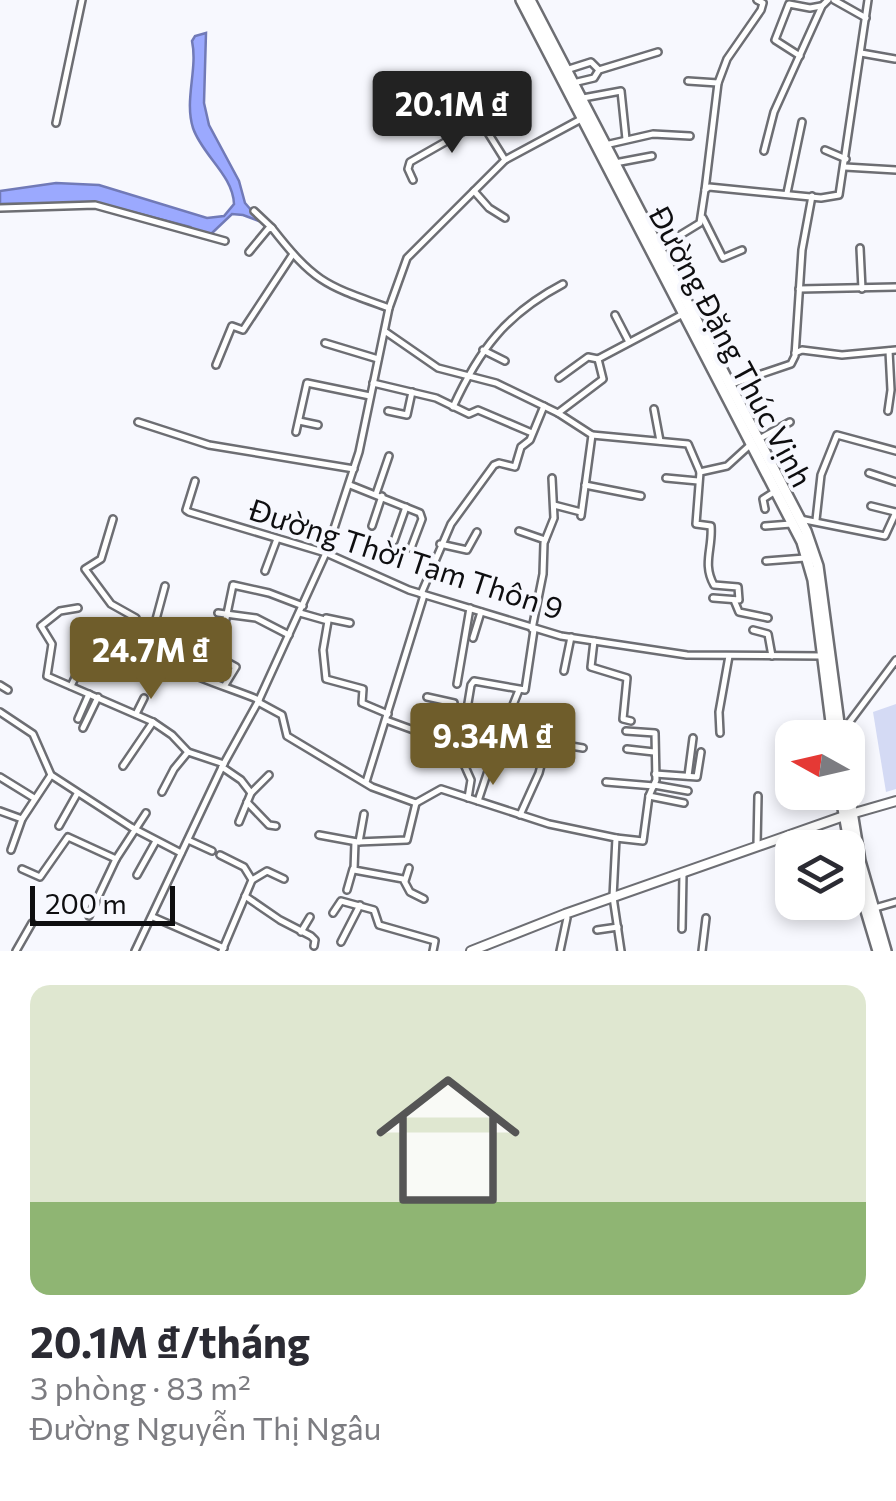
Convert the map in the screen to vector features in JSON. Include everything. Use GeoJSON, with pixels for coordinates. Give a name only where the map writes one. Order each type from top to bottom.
{"type":"FeatureCollection","features":[{"type":"Feature","properties":{"kind":"main road","name":"Đường Đặng Thúc Vịnh"},"geometry":{"type":"LineString","coordinates":[[521,0],[586,117],[818,566],[836,720]]}},
{"type":"Feature","properties":{"kind":"main road","name":"Đường Đặng Thúc Vịnh"},"geometry":{"type":"LineString","coordinates":[[530,0],[581,98],[586,117],[615,162],[730,384],[776,490],[797,521],[808,558],[835,720]]}},
{"type":"Feature","properties":{"kind":"main road"},"geometry":{"type":"LineString","coordinates":[[472,951],[613,896],[847,815],[896,802]]}},
{"type":"Feature","properties":{"kind":"main road"},"geometry":{"type":"LineString","coordinates":[[845,810],[886,951]]}},
{"type":"Feature","properties":{"kind":"main road"},"geometry":{"type":"LineString","coordinates":[[847,810],[855,874],[878,951]]}},
{"type":"Feature","properties":{"kind":"street"},"geometry":{"type":"LineString","coordinates":[[56,123],[82,0]]}},
{"type":"Feature","properties":{"kind":"street"},"geometry":{"type":"LineString","coordinates":[[659,248],[696,226],[701,215],[718,83],[727,59],[761,10],[764,3],[757,0]]}},
{"type":"Feature","properties":{"kind":"street"},"geometry":{"type":"LineString","coordinates":[[800,56],[774,40],[789,4],[804,8],[822,6],[831,0],[866,18]]}},
{"type":"Feature","properties":{"kind":"street"},"geometry":{"type":"LineString","coordinates":[[706,190],[720,186],[838,197],[868,0]]}},
{"type":"Feature","properties":{"kind":"street"},"geometry":{"type":"LineString","coordinates":[[764,152],[774,112],[822,6]]}},
{"type":"Feature","properties":{"kind":"street"},"geometry":{"type":"LineString","coordinates":[[573,84],[594,78],[599,70],[658,52]]}},
{"type":"Feature","properties":{"kind":"street"},"geometry":{"type":"LineString","coordinates":[[862,53],[895,59]]}},
{"type":"Feature","properties":{"kind":"street"},"geometry":{"type":"LineString","coordinates":[[566,70],[591,62],[599,70]]}},
{"type":"Feature","properties":{"kind":"street"},"geometry":{"type":"LineString","coordinates":[[688,81],[718,83]]}},
{"type":"Feature","properties":{"kind":"street"},"geometry":{"type":"LineString","coordinates":[[581,98],[621,91],[626,138]]}},
{"type":"Feature","properties":{"kind":"street"},"geometry":{"type":"LineString","coordinates":[[135,951],[223,766],[259,701],[326,553],[350,484],[389,308],[407,258],[505,160],[586,117]]}},
{"type":"Feature","properties":{"kind":"street"},"geometry":{"type":"LineString","coordinates":[[788,193],[802,122]]}},
{"type":"Feature","properties":{"kind":"street"},"geometry":{"type":"LineString","coordinates":[[413,180],[408,169],[410,162],[475,125],[485,128],[505,160]]}},
{"type":"Feature","properties":{"kind":"street"},"geometry":{"type":"LineString","coordinates":[[605,145],[654,134],[690,136]]}},
{"type":"Feature","properties":{"kind":"street"},"geometry":{"type":"LineString","coordinates":[[825,150],[845,163],[896,170]]}},
{"type":"Feature","properties":{"kind":"street"},"geometry":{"type":"LineString","coordinates":[[615,162],[652,156]]}},
{"type":"Feature","properties":{"kind":"street"},"geometry":{"type":"LineString","coordinates":[[474,191],[505,218]]}},
{"type":"Feature","properties":{"kind":"street"},"geometry":{"type":"LineString","coordinates":[[730,384],[790,364],[795,352],[802,250],[812,196]]}},
{"type":"Feature","properties":{"kind":"street"},"geometry":{"type":"LineString","coordinates":[[0,208],[95,206],[226,242]]}},
{"type":"Feature","properties":{"kind":"street"},"geometry":{"type":"LineString","coordinates":[[254,211],[323,283],[389,308]]}},
{"type":"Feature","properties":{"kind":"street"},"geometry":{"type":"LineString","coordinates":[[701,215],[723,258],[742,250]]}},
{"type":"Feature","properties":{"kind":"street"},"geometry":{"type":"LineString","coordinates":[[250,252],[272,228]]}},
{"type":"Feature","properties":{"kind":"street"},"geometry":{"type":"LineString","coordinates":[[860,248],[862,288]]}},
{"type":"Feature","properties":{"kind":"street"},"geometry":{"type":"LineString","coordinates":[[216,364],[232,326],[243,330],[292,254]]}},
{"type":"Feature","properties":{"kind":"street"},"geometry":{"type":"LineString","coordinates":[[452,407],[466,377],[497,331],[563,284]]}},
{"type":"Feature","properties":{"kind":"street"},"geometry":{"type":"LineString","coordinates":[[799,289],[896,286]]}},
{"type":"Feature","properties":{"kind":"street"},"geometry":{"type":"LineString","coordinates":[[559,378],[588,357],[598,359],[684,313]]}},
{"type":"Feature","properties":{"kind":"street"},"geometry":{"type":"LineString","coordinates":[[616,315],[629,342]]}},
{"type":"Feature","properties":{"kind":"street"},"geometry":{"type":"LineString","coordinates":[[386,332],[428,363],[496,383],[592,435],[688,444],[700,472],[696,524],[711,526],[706,560],[711,582],[738,587],[739,600],[713,598]]}},
{"type":"Feature","properties":{"kind":"street"},"geometry":{"type":"LineString","coordinates":[[326,343],[378,359]]}},
{"type":"Feature","properties":{"kind":"street"},"geometry":{"type":"LineString","coordinates":[[483,350],[505,360]]}},
{"type":"Feature","properties":{"kind":"street"},"geometry":{"type":"LineString","coordinates":[[795,352],[892,350],[888,411]]}},
{"type":"Feature","properties":{"kind":"street"},"geometry":{"type":"LineString","coordinates":[[558,414],[603,379],[598,359]]}},
{"type":"Feature","properties":{"kind":"street"},"geometry":{"type":"LineString","coordinates":[[296,432],[307,383],[370,396]]}},
{"type":"Feature","properties":{"kind":"street"},"geometry":{"type":"LineString","coordinates":[[372,383],[436,398],[469,414],[478,410],[532,433]]}},
{"type":"Feature","properties":{"kind":"street"},"geometry":{"type":"LineString","coordinates":[[388,411],[407,416],[412,392]]}},
{"type":"Feature","properties":{"kind":"street"},"geometry":{"type":"LineString","coordinates":[[366,784],[440,544],[494,465],[499,462],[514,468],[544,406]]}},
{"type":"Feature","properties":{"kind":"street"},"geometry":{"type":"LineString","coordinates":[[654,410],[660,441]]}},
{"type":"Feature","properties":{"kind":"street"},"geometry":{"type":"LineString","coordinates":[[299,421],[318,424]]}},
{"type":"Feature","properties":{"kind":"street"},"geometry":{"type":"LineString","coordinates":[[138,422],[209,445],[354,469]]}},
{"type":"Feature","properties":{"kind":"street"},"geometry":{"type":"LineString","coordinates":[[700,472],[727,466],[756,441],[790,422]]}},
{"type":"Feature","properties":{"kind":"street"},"geometry":{"type":"LineString","coordinates":[[554,505],[581,514],[592,435]]}},
{"type":"Feature","properties":{"kind":"street"},"geometry":{"type":"LineString","coordinates":[[816,520],[817,493],[836,436],[896,451]]}},
{"type":"Feature","properties":{"kind":"street"},"geometry":{"type":"LineString","coordinates":[[372,526],[389,456]]}},
{"type":"Feature","properties":{"kind":"street"},"geometry":{"type":"LineString","coordinates":[[869,473],[896,482]]}},
{"type":"Feature","properties":{"kind":"street"},"geometry":{"type":"LineString","coordinates":[[452,713],[466,715],[474,681],[525,690],[545,540],[554,518],[552,478]]}},
{"type":"Feature","properties":{"kind":"street"},"geometry":{"type":"LineString","coordinates":[[666,478],[698,481]]}},
{"type":"Feature","properties":{"kind":"street"},"geometry":{"type":"LineString","coordinates":[[186,510],[195,481]]}},
{"type":"Feature","properties":{"kind":"street"},"geometry":{"type":"LineString","coordinates":[[350,484],[420,514],[422,519],[411,548]]}},
{"type":"Feature","properties":{"kind":"street"},"geometry":{"type":"LineString","coordinates":[[585,485],[641,496]]}},
{"type":"Feature","properties":{"kind":"street"},"geometry":{"type":"LineString","coordinates":[[765,509],[763,499],[776,490]]}},
{"type":"Feature","properties":{"kind":"street"},"geometry":{"type":"LineString","coordinates":[[765,526],[816,520],[885,536],[896,512],[871,506]]}},
{"type":"Feature","properties":{"kind":"street","name":"Đường Thời Tam Thôn 9"},"geometry":{"type":"LineString","coordinates":[[178,507],[326,553],[422,594],[571,638],[688,655],[823,656]]}},
{"type":"Feature","properties":{"kind":"street"},"geometry":{"type":"LineString","coordinates":[[394,541],[406,507]]}},
{"type":"Feature","properties":{"kind":"street"},"geometry":{"type":"LineString","coordinates":[[113,519],[101,558],[85,569],[111,604],[136,618],[136,635],[148,649],[181,671],[225,685],[282,714],[287,736],[366,784],[416,804]]}},
{"type":"Feature","properties":{"kind":"street"},"geometry":{"type":"LineString","coordinates":[[519,531],[545,540]]}},
{"type":"Feature","properties":{"kind":"street"},"geometry":{"type":"LineString","coordinates":[[440,544],[466,550],[476,532]]}},
{"type":"Feature","properties":{"kind":"street"},"geometry":{"type":"LineString","coordinates":[[265,571],[277,538]]}},
{"type":"Feature","properties":{"kind":"street"},"geometry":{"type":"LineString","coordinates":[[766,560],[808,558]]}},
{"type":"Feature","properties":{"kind":"street"},"geometry":{"type":"LineString","coordinates":[[222,633],[233,585],[269,593],[323,618],[350,623]]}},
{"type":"Feature","properties":{"kind":"street"},"geometry":{"type":"LineString","coordinates":[[148,649],[165,586]]}},
{"type":"Feature","properties":{"kind":"street"},"geometry":{"type":"LineString","coordinates":[[734,600],[738,612],[768,618]]}},
{"type":"Feature","properties":{"kind":"street"},"geometry":{"type":"LineString","coordinates":[[78,608],[60,611],[41,626],[52,644],[46,673],[153,722],[188,752],[223,766],[251,793]]}},
{"type":"Feature","properties":{"kind":"street"},"geometry":{"type":"LineString","coordinates":[[456,684],[470,608]]}},
{"type":"Feature","properties":{"kind":"street"},"geometry":{"type":"LineString","coordinates":[[218,612],[256,618],[290,634]]}},
{"type":"Feature","properties":{"kind":"street"},"geometry":{"type":"LineString","coordinates":[[473,638],[481,612]]}},
{"type":"Feature","properties":{"kind":"street"},"geometry":{"type":"LineString","coordinates":[[323,618],[329,627],[323,650],[326,679],[363,689],[362,703],[420,732],[431,749],[449,762],[462,763]]}},
{"type":"Feature","properties":{"kind":"street"},"geometry":{"type":"LineString","coordinates":[[164,662],[176,630]]}},
{"type":"Feature","properties":{"kind":"street"},"geometry":{"type":"LineString","coordinates":[[753,630],[768,634],[772,656]]}},
{"type":"Feature","properties":{"kind":"street"},"geometry":{"type":"LineString","coordinates":[[564,670],[571,638]]}},
{"type":"Feature","properties":{"kind":"street"},"geometry":{"type":"LineString","coordinates":[[181,671],[189,652],[184,641]]}},
{"type":"Feature","properties":{"kind":"street"},"geometry":{"type":"LineString","coordinates":[[594,641],[592,667],[627,678],[623,719],[631,721]]}},
{"type":"Feature","properties":{"kind":"street"},"geometry":{"type":"LineString","coordinates":[[71,686],[87,653]]}},
{"type":"Feature","properties":{"kind":"street"},"geometry":{"type":"LineString","coordinates":[[216,656],[236,667],[225,685]]}},
{"type":"Feature","properties":{"kind":"street"},"geometry":{"type":"LineString","coordinates":[[720,733],[719,712],[728,656]]}},
{"type":"Feature","properties":{"kind":"street"},"geometry":{"type":"LineString","coordinates":[[850,720],[896,660]]}},
{"type":"Feature","properties":{"kind":"street"},"geometry":{"type":"LineString","coordinates":[[0,686],[8,690]]}},
{"type":"Feature","properties":{"kind":"street"},"geometry":{"type":"LineString","coordinates":[[511,710],[519,690]]}},
{"type":"Feature","properties":{"kind":"street"},"geometry":{"type":"LineString","coordinates":[[78,718],[89,694]]}},
{"type":"Feature","properties":{"kind":"street"},"geometry":{"type":"LineString","coordinates":[[83,728],[98,697]]}},
{"type":"Feature","properties":{"kind":"street"},"geometry":{"type":"LineString","coordinates":[[426,697],[454,703],[455,744],[471,780],[468,798]]}},
{"type":"Feature","properties":{"kind":"street"},"geometry":{"type":"LineString","coordinates":[[136,714],[144,698]]}},
{"type":"Feature","properties":{"kind":"street"},"geometry":{"type":"LineString","coordinates":[[0,712],[33,734],[51,775],[136,830],[181,853]]}},
{"type":"Feature","properties":{"kind":"street"},"geometry":{"type":"LineString","coordinates":[[123,766],[153,722]]}},
{"type":"Feature","properties":{"kind":"street"},"geometry":{"type":"LineString","coordinates":[[486,728],[583,748]]}},
{"type":"Feature","properties":{"kind":"street"},"geometry":{"type":"LineString","coordinates":[[478,801],[491,761],[502,749],[507,730]]}},
{"type":"Feature","properties":{"kind":"street"},"geometry":{"type":"LineString","coordinates":[[319,835],[357,842],[407,840],[416,804],[441,789],[520,815],[642,841],[654,786],[655,733],[626,731]]}},
{"type":"Feature","properties":{"kind":"street"},"geometry":{"type":"LineString","coordinates":[[688,776],[693,738]]}},
{"type":"Feature","properties":{"kind":"street"},"geometry":{"type":"LineString","coordinates":[[520,815],[548,742]]}},
{"type":"Feature","properties":{"kind":"street"},"geometry":{"type":"LineString","coordinates":[[627,748],[654,752]]}},
{"type":"Feature","properties":{"kind":"street"},"geometry":{"type":"LineString","coordinates":[[162,792],[188,752]]}},
{"type":"Feature","properties":{"kind":"street"},"geometry":{"type":"LineString","coordinates":[[655,774],[697,778],[701,752]]}},
{"type":"Feature","properties":{"kind":"street"},"geometry":{"type":"LineString","coordinates":[[11,850],[22,819],[51,775]]}},
{"type":"Feature","properties":{"kind":"street"},"geometry":{"type":"LineString","coordinates":[[239,822],[251,793],[269,775]]}},
{"type":"Feature","properties":{"kind":"street"},"geometry":{"type":"LineString","coordinates":[[0,776],[34,798]]}},
{"type":"Feature","properties":{"kind":"street"},"geometry":{"type":"LineString","coordinates":[[606,782],[688,791]]}},
{"type":"Feature","properties":{"kind":"street"},"geometry":{"type":"LineString","coordinates":[[58,826],[77,794]]}},
{"type":"Feature","properties":{"kind":"street"},"geometry":{"type":"LineString","coordinates":[[649,796],[684,803]]}},
{"type":"Feature","properties":{"kind":"street"},"geometry":{"type":"LineString","coordinates":[[758,796],[758,848]]}},
{"type":"Feature","properties":{"kind":"street"},"geometry":{"type":"LineString","coordinates":[[246,802],[269,825],[276,826]]}},
{"type":"Feature","properties":{"kind":"street"},"geometry":{"type":"LineString","coordinates":[[0,810],[22,819]]}},
{"type":"Feature","properties":{"kind":"street"},"geometry":{"type":"LineString","coordinates":[[89,916],[116,859],[146,813]]}},
{"type":"Feature","properties":{"kind":"street"},"geometry":{"type":"LineString","coordinates":[[347,890],[364,814]]}},
{"type":"Feature","properties":{"kind":"street"},"geometry":{"type":"LineString","coordinates":[[22,869],[40,877],[68,837],[116,859]]}},
{"type":"Feature","properties":{"kind":"street"},"geometry":{"type":"LineString","coordinates":[[616,838],[613,896],[621,951]]}},
{"type":"Feature","properties":{"kind":"street"},"geometry":{"type":"LineString","coordinates":[[188,840],[212,851]]}},
{"type":"Feature","properties":{"kind":"street"},"geometry":{"type":"LineString","coordinates":[[137,875],[156,841]]}},
{"type":"Feature","properties":{"kind":"street"},"geometry":{"type":"LineString","coordinates":[[220,855],[244,866],[252,880]]}},
{"type":"Feature","properties":{"kind":"street"},"geometry":{"type":"LineString","coordinates":[[354,867],[405,882]]}},
{"type":"Feature","properties":{"kind":"street"},"geometry":{"type":"LineString","coordinates":[[408,868],[405,882],[410,892],[424,899]]}},
{"type":"Feature","properties":{"kind":"street"},"geometry":{"type":"LineString","coordinates":[[153,916],[223,949],[252,880],[266,872],[284,879]]}},
{"type":"Feature","properties":{"kind":"street"},"geometry":{"type":"LineString","coordinates":[[682,929],[683,873]]}},
{"type":"Feature","properties":{"kind":"street"},"geometry":{"type":"LineString","coordinates":[[245,896],[315,940],[314,946]]}},
{"type":"Feature","properties":{"kind":"street"},"geometry":{"type":"LineString","coordinates":[[333,912],[340,901],[374,910],[379,925],[435,940],[433,951]]}},
{"type":"Feature","properties":{"kind":"street"},"geometry":{"type":"LineString","coordinates":[[872,909],[896,902]]}},
{"type":"Feature","properties":{"kind":"street"},"geometry":{"type":"LineString","coordinates":[[341,942],[360,905]]}},
{"type":"Feature","properties":{"kind":"street"},"geometry":{"type":"LineString","coordinates":[[560,951],[565,914]]}},
{"type":"Feature","properties":{"kind":"street"},"geometry":{"type":"LineString","coordinates":[[301,932],[310,916]]}},
{"type":"Feature","properties":{"kind":"street"},"geometry":{"type":"LineString","coordinates":[[702,951],[706,918]]}},
{"type":"Feature","properties":{"kind":"street"},"geometry":{"type":"LineString","coordinates":[[16,951],[32,922]]}},
{"type":"Feature","properties":{"kind":"street"},"geometry":{"type":"LineString","coordinates":[[597,930],[618,927]]}},
{"type":"Feature","properties":{"kind":"shaded area"},"geometry":{"type":"Polygon","coordinates":[[[896,704],[896,789],[886,792],[873,712],[896,704]]]}},
{"type":"Feature","properties":{"kind":"water"},"geometry":{"type":"Polygon","coordinates":[[[206,33],[204,103],[209,125],[239,181],[245,203],[264,223],[232,214],[211,234],[203,235],[190,227],[98,203],[0,204],[0,191],[56,183],[99,185],[207,218],[224,216],[234,204],[232,194],[197,138],[191,117],[192,41],[206,33]]]}}]}
